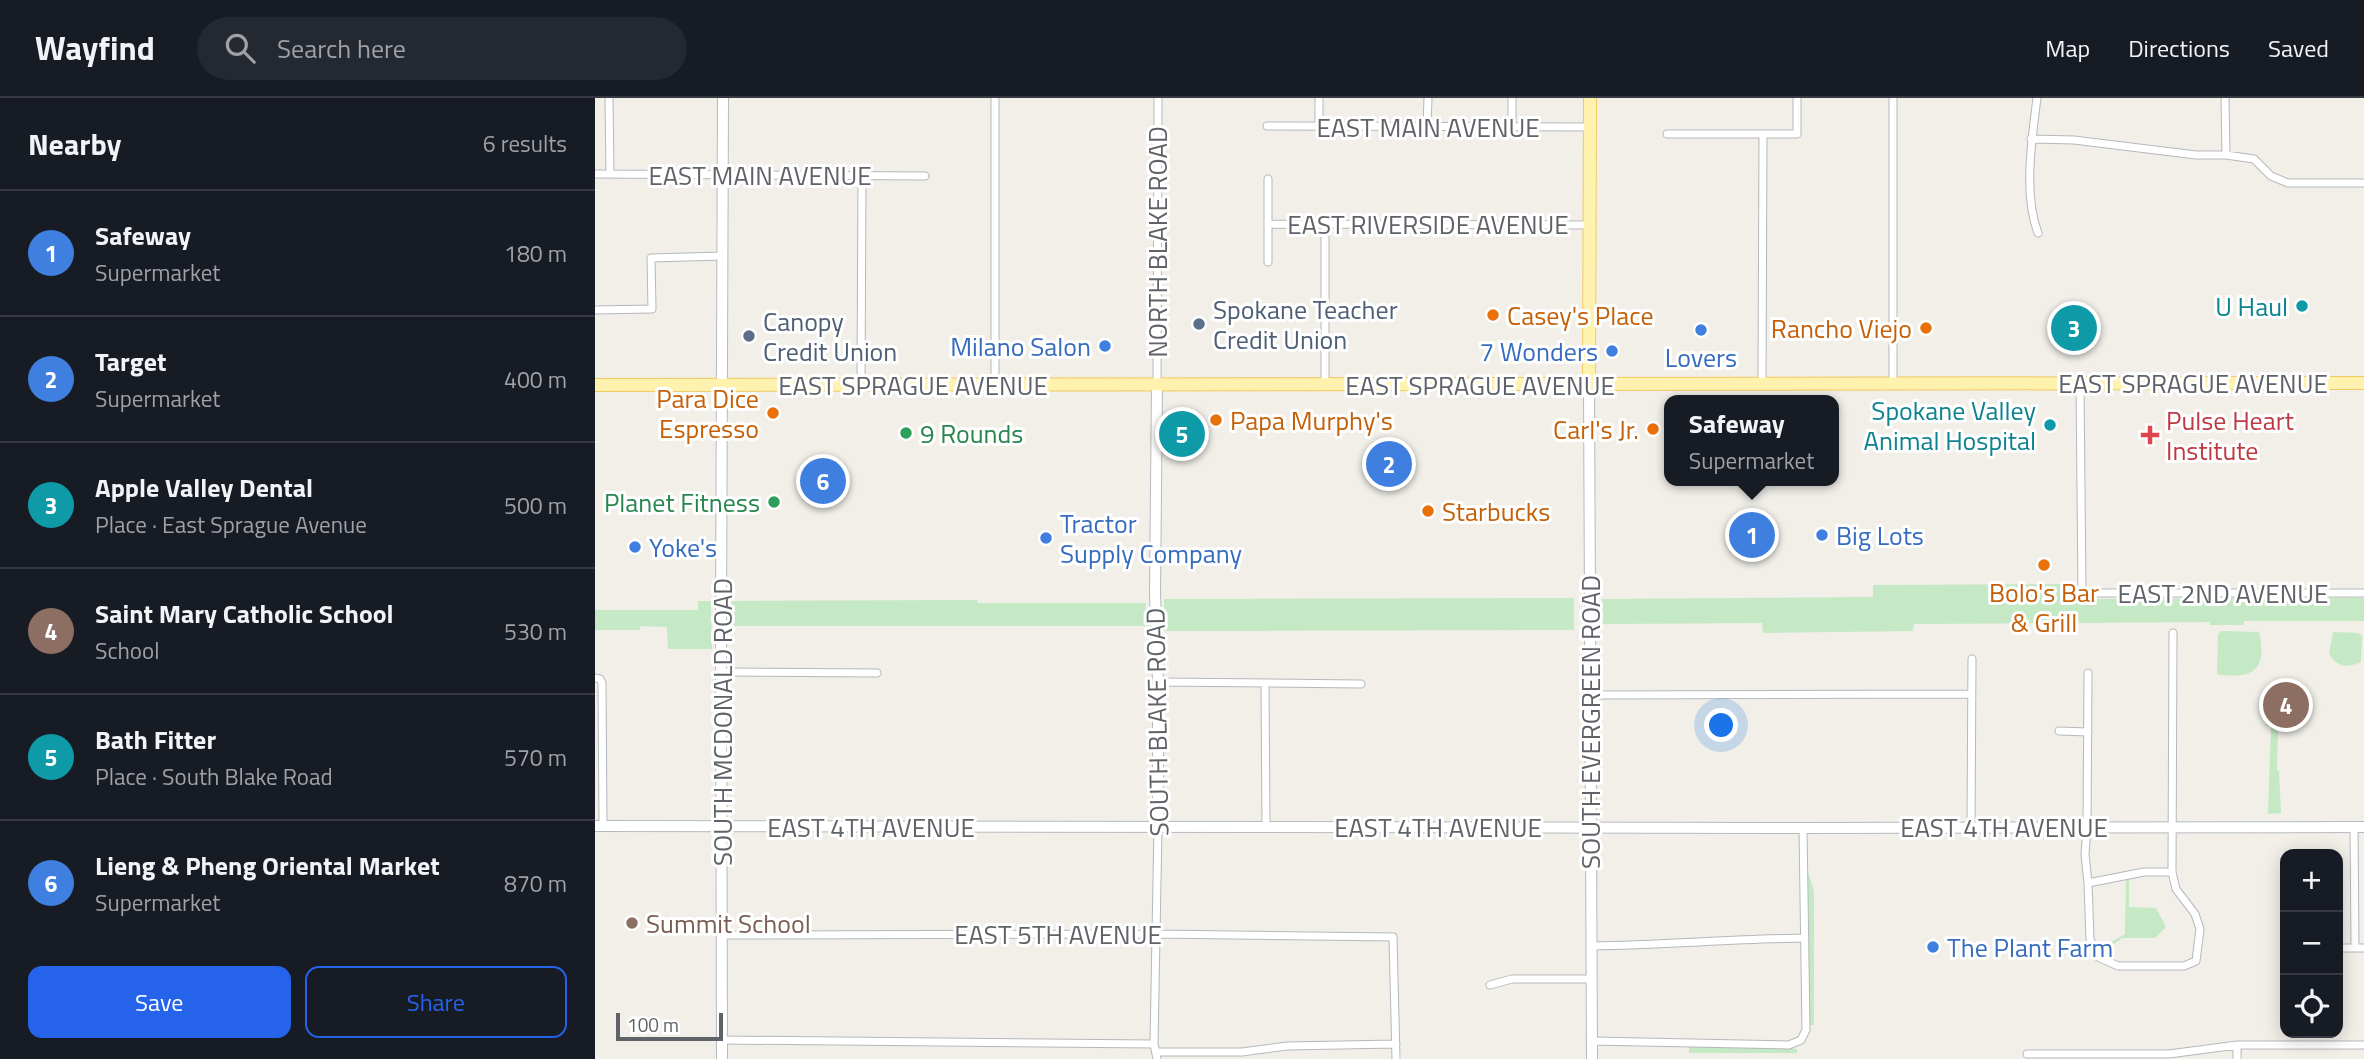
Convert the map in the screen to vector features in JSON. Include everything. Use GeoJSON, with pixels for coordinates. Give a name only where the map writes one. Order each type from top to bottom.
{"type":"FeatureCollection","features":[{"type":"Feature","properties":{"kind":"main road"},"geometry":{"type":"LineString","coordinates":[[1589,385],[1590,98]]}},
{"type":"Feature","properties":{"kind":"main road","name":"EAST SPRAGUE AVENUE"},"geometry":{"type":"LineString","coordinates":[[595,385],[2364,383]]}},
{"type":"Feature","properties":{"kind":"street"},"geometry":{"type":"LineString","coordinates":[[609,98],[610,174]]}},
{"type":"Feature","properties":{"kind":"street","name":"SOUTH MCDONALD ROAD"},"geometry":{"type":"LineString","coordinates":[[722,1059],[723,98]]}},
{"type":"Feature","properties":{"kind":"street"},"geometry":{"type":"LineString","coordinates":[[995,98],[995,385]]}},
{"type":"Feature","properties":{"kind":"street","name":"NORTH BLAKE ROAD"},"geometry":{"type":"LineString","coordinates":[[1157,385],[1158,98]]}},
{"type":"Feature","properties":{"kind":"street"},"geometry":{"type":"LineString","coordinates":[[1319,98],[1319,126]]}},
{"type":"Feature","properties":{"kind":"street"},"geometry":{"type":"LineString","coordinates":[[1427,126],[1428,98]]}},
{"type":"Feature","properties":{"kind":"street"},"geometry":{"type":"LineString","coordinates":[[1512,98],[1512,127]]}},
{"type":"Feature","properties":{"kind":"street"},"geometry":{"type":"LineString","coordinates":[[1667,134],[1797,134],[1797,98]]}},
{"type":"Feature","properties":{"kind":"street"},"geometry":{"type":"LineString","coordinates":[[1893,98],[1893,384]]}},
{"type":"Feature","properties":{"kind":"street"},"geometry":{"type":"LineString","coordinates":[[2037,98],[2031,139],[2031,215],[2038,233]]}},
{"type":"Feature","properties":{"kind":"street"},"geometry":{"type":"LineString","coordinates":[[2225,98],[2226,155]]}},
{"type":"Feature","properties":{"kind":"street","name":"EAST MAIN AVENUE"},"geometry":{"type":"LineString","coordinates":[[1267,127],[1590,127]]}},
{"type":"Feature","properties":{"kind":"street"},"geometry":{"type":"LineString","coordinates":[[1762,384],[1763,134]]}},
{"type":"Feature","properties":{"kind":"street"},"geometry":{"type":"LineString","coordinates":[[2031,139],[2074,140],[2196,155],[2254,159],[2271,176],[2288,183],[2364,183]]}},
{"type":"Feature","properties":{"kind":"street","name":"EAST MAIN AVENUE"},"geometry":{"type":"LineString","coordinates":[[595,174],[925,176]]}},
{"type":"Feature","properties":{"kind":"street"},"geometry":{"type":"LineString","coordinates":[[861,385],[862,175]]}},
{"type":"Feature","properties":{"kind":"street"},"geometry":{"type":"LineString","coordinates":[[1268,179],[1268,262]]}},
{"type":"Feature","properties":{"kind":"street","name":"EAST RIVERSIDE AVENUE"},"geometry":{"type":"LineString","coordinates":[[1268,224],[1589,225]]}},
{"type":"Feature","properties":{"kind":"street"},"geometry":{"type":"LineString","coordinates":[[1325,224],[1325,385]]}},
{"type":"Feature","properties":{"kind":"street"},"geometry":{"type":"LineString","coordinates":[[595,310],[652,309],[651,258],[723,256]]}},
{"type":"Feature","properties":{"kind":"street","name":"EAST 2ND AVENUE"},"geometry":{"type":"LineString","coordinates":[[2080,383],[2082,593],[2364,593]]}},
{"type":"Feature","properties":{"kind":"street","name":"SOUTH BLAKE ROAD"},"geometry":{"type":"LineString","coordinates":[[1157,385],[1155,603],[1159,827],[1154,1044],[1157,1056]]}},
{"type":"Feature","properties":{"kind":"street","name":"SOUTH EVERGREEN ROAD"},"geometry":{"type":"LineString","coordinates":[[1589,385],[1592,1059]]}},
{"type":"Feature","properties":{"kind":"street"},"geometry":{"type":"LineString","coordinates":[[2088,673],[2085,866],[2089,939],[2098,957],[2118,966],[2184,966],[2196,961],[2200,929],[2195,914],[2176,889],[2172,872],[2173,633]]}},
{"type":"Feature","properties":{"kind":"street"},"geometry":{"type":"LineString","coordinates":[[1972,659],[1972,827]]}},
{"type":"Feature","properties":{"kind":"street"},"geometry":{"type":"LineString","coordinates":[[723,672],[877,673]]}},
{"type":"Feature","properties":{"kind":"street"},"geometry":{"type":"LineString","coordinates":[[598,679],[602,684],[599,826]]}},
{"type":"Feature","properties":{"kind":"street"},"geometry":{"type":"LineString","coordinates":[[1158,682],[1361,684]]}},
{"type":"Feature","properties":{"kind":"street"},"geometry":{"type":"LineString","coordinates":[[1265,684],[1266,826]]}},
{"type":"Feature","properties":{"kind":"street"},"geometry":{"type":"LineString","coordinates":[[1589,695],[1971,694]]}},
{"type":"Feature","properties":{"kind":"street"},"geometry":{"type":"LineString","coordinates":[[2059,731],[2088,732]]}},
{"type":"Feature","properties":{"kind":"street","name":"EAST 4TH AVENUE"},"geometry":{"type":"LineString","coordinates":[[599,826],[2359,827]]}},
{"type":"Feature","properties":{"kind":"street"},"geometry":{"type":"LineString","coordinates":[[2359,827],[2360,948]]}},
{"type":"Feature","properties":{"kind":"street"},"geometry":{"type":"LineString","coordinates":[[1592,1041],[1789,1045],[1801,1040],[1806,1030],[1803,828]]}},
{"type":"Feature","properties":{"kind":"street"},"geometry":{"type":"LineString","coordinates":[[2088,883],[2144,872],[2172,872]]}},
{"type":"Feature","properties":{"kind":"street","name":"EAST 5TH AVENUE"},"geometry":{"type":"LineString","coordinates":[[723,935],[1157,934],[1393,937],[1395,1044]]}},
{"type":"Feature","properties":{"kind":"street"},"geometry":{"type":"LineString","coordinates":[[1592,946],[1805,938]]}},
{"type":"Feature","properties":{"kind":"street"},"geometry":{"type":"LineString","coordinates":[[1490,985],[1512,979],[1592,979]]}},
{"type":"Feature","properties":{"kind":"street"},"geometry":{"type":"LineString","coordinates":[[722,1040],[1154,1044]]}},
{"type":"Feature","properties":{"kind":"street"},"geometry":{"type":"LineString","coordinates":[[1157,1056],[1242,1052],[1287,1046],[1395,1044],[1396,1059]]}},
{"type":"Feature","properties":{"kind":"street"},"geometry":{"type":"LineString","coordinates":[[2237,1045],[2238,1059]]}},
{"type":"Feature","properties":{"kind":"street"},"geometry":{"type":"LineString","coordinates":[[2027,1054],[2070,1057],[2169,1054],[2237,1045],[2364,1045]]}},
{"type":"Feature","properties":{"kind":"green space"},"geometry":{"type":"Polygon","coordinates":[[[2073,584],[2074,594],[2080,599],[2364,598],[2364,621],[2244,621],[2243,625],[2210,625],[2210,622],[1914,624],[1913,631],[1763,633],[1762,623],[1603,624],[1602,599],[1873,597],[1873,585],[2073,584]]]}},
{"type":"Feature","properties":{"kind":"green space"},"geometry":{"type":"Polygon","coordinates":[[[1574,598],[1574,630],[1160,631],[1160,614],[1164,613],[1164,599],[1574,598]]]}},
{"type":"Feature","properties":{"kind":"green space"},"geometry":{"type":"Polygon","coordinates":[[[977,600],[978,603],[1146,603],[1146,613],[1151,614],[1151,626],[731,626],[731,601],[977,600]]]}},
{"type":"Feature","properties":{"kind":"green space"},"geometry":{"type":"Polygon","coordinates":[[[698,601],[711,601],[712,649],[668,649],[667,627],[640,626],[640,630],[595,630],[595,610],[698,610],[698,601]]]}},
{"type":"Feature","properties":{"kind":"green space"},"geometry":{"type":"Polygon","coordinates":[[[2221,631],[2259,632],[2261,655],[2255,670],[2240,675],[2217,674],[2218,635],[2221,631]]]}},
{"type":"Feature","properties":{"kind":"green space"},"geometry":{"type":"Polygon","coordinates":[[[2333,632],[2358,633],[2362,636],[2361,662],[2343,666],[2332,659],[2329,654],[2333,632]]]}},
{"type":"Feature","properties":{"kind":"green space"},"geometry":{"type":"Polygon","coordinates":[[[2266,711],[2283,711],[2283,726],[2278,727],[2277,770],[2281,813],[2268,814],[2271,726],[2266,726],[2266,711]]]}},
{"type":"Feature","properties":{"kind":"green space"},"geometry":{"type":"Polygon","coordinates":[[[1806,865],[1814,891],[1814,1025],[1809,1025],[1806,865]]]}},
{"type":"Feature","properties":{"kind":"green space"},"geometry":{"type":"Polygon","coordinates":[[[2126,880],[2129,880],[2129,907],[2156,908],[2166,927],[2155,938],[2122,938],[2110,947],[2108,944],[2125,934],[2126,880]]]}},
{"type":"Feature","properties":{"kind":"green space"},"geometry":{"type":"Polygon","coordinates":[[[1689,1045],[1797,1049],[1797,1053],[1689,1053],[1689,1045]]]}},
{"type":"Feature","properties":{"kind":"place","name":"U Haul"},"geometry":{"type":"Point","coordinates":[2302,306]}},
{"type":"Feature","properties":{"kind":"place","name":"Casey's Place"},"geometry":{"type":"Point","coordinates":[1493,315]}},
{"type":"Feature","properties":{"kind":"place","name":"Spokane Teacher Credit Union"},"geometry":{"type":"Point","coordinates":[1199,324]}},
{"type":"Feature","properties":{"kind":"place","name":"Rancho Viejo"},"geometry":{"type":"Point","coordinates":[1926,328]}},
{"type":"Feature","properties":{"kind":"place","name":"Apple Valley Dental"},"geometry":{"type":"Point","coordinates":[2074,328]}},
{"type":"Feature","properties":{"kind":"place","name":"Lovers"},"geometry":{"type":"Point","coordinates":[1701,330]}},
{"type":"Feature","properties":{"kind":"place","name":"Canopy Credit Union"},"geometry":{"type":"Point","coordinates":[749,336]}},
{"type":"Feature","properties":{"kind":"place","name":"Milano Salon"},"geometry":{"type":"Point","coordinates":[1105,346]}},
{"type":"Feature","properties":{"kind":"place","name":"7 Wonders"},"geometry":{"type":"Point","coordinates":[1612,351]}},
{"type":"Feature","properties":{"kind":"place","name":"Para Dice Espresso"},"geometry":{"type":"Point","coordinates":[773,413]}},
{"type":"Feature","properties":{"kind":"place","name":"Papa Murphy's"},"geometry":{"type":"Point","coordinates":[1216,420]}},
{"type":"Feature","properties":{"kind":"place","name":"Spokane Valley Animal Hospital"},"geometry":{"type":"Point","coordinates":[2050,425]}},
{"type":"Feature","properties":{"kind":"place","name":"Carl's Jr."},"geometry":{"type":"Point","coordinates":[1653,429]}},
{"type":"Feature","properties":{"kind":"place","name":"9 Rounds"},"geometry":{"type":"Point","coordinates":[906,433]}},
{"type":"Feature","properties":{"kind":"place","name":"Bath Fitter"},"geometry":{"type":"Point","coordinates":[1182,434]}},
{"type":"Feature","properties":{"kind":"place","name":"Pulse Heart Institute"},"geometry":{"type":"Point","coordinates":[2150,435]}},
{"type":"Feature","properties":{"kind":"place","name":"Target"},"geometry":{"type":"Point","coordinates":[1389,464]}},
{"type":"Feature","properties":{"kind":"place","name":"Lieng & Pheng Oriental Market"},"geometry":{"type":"Point","coordinates":[823,481]}},
{"type":"Feature","properties":{"kind":"place","name":"Planet Fitness"},"geometry":{"type":"Point","coordinates":[774,502]}},
{"type":"Feature","properties":{"kind":"place","name":"Starbucks"},"geometry":{"type":"Point","coordinates":[1428,511]}},
{"type":"Feature","properties":{"kind":"place","name":"Safeway"},"geometry":{"type":"Point","coordinates":[1752,535]}},
{"type":"Feature","properties":{"kind":"place","name":"Big Lots"},"geometry":{"type":"Point","coordinates":[1822,535]}},
{"type":"Feature","properties":{"kind":"place","name":"Tractor Supply Company"},"geometry":{"type":"Point","coordinates":[1046,538]}},
{"type":"Feature","properties":{"kind":"place","name":"Yoke's"},"geometry":{"type":"Point","coordinates":[635,547]}},
{"type":"Feature","properties":{"kind":"place","name":"Bolo's Bar & Grill"},"geometry":{"type":"Point","coordinates":[2044,565]}},
{"type":"Feature","properties":{"kind":"place","name":"Saint Mary Catholic School"},"geometry":{"type":"Point","coordinates":[2286,705]}},
{"type":"Feature","properties":{"kind":"place","name":"Summit School"},"geometry":{"type":"Point","coordinates":[632,923]}},
{"type":"Feature","properties":{"kind":"place","name":"The Plant Farm"},"geometry":{"type":"Point","coordinates":[1933,947]}}]}
